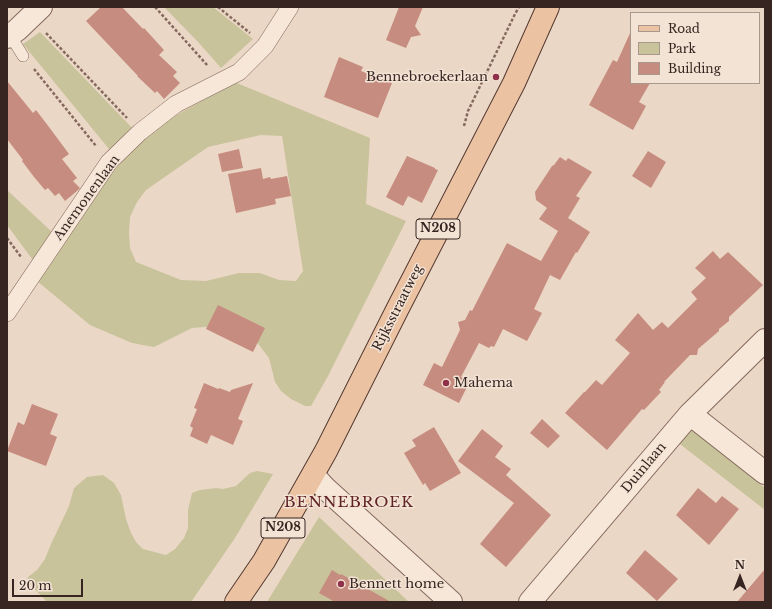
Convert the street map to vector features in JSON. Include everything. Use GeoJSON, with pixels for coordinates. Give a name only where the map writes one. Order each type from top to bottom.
{"type":"FeatureCollection","features":[{"type":"Feature","properties":{"kind":"main road","name":"Rijksstraatweg"},"geometry":{"type":"LineString","coordinates":[[236,602],[264,561],[313,475],[514,83],[548,7]]}},
{"type":"Feature","properties":{"kind":"street","name":"Anemonenlaan"},"geometry":{"type":"LineString","coordinates":[[7,313],[109,162],[140,132],[176,104],[239,72],[265,46],[290,7]]}},
{"type":"Feature","properties":{"kind":"street","name":"Duinlaan"},"geometry":{"type":"LineString","coordinates":[[530,602],[690,414],[765,340]]}},
{"type":"Feature","properties":{"kind":"street"},"geometry":{"type":"LineString","coordinates":[[690,414],[765,473]]}},
{"type":"Feature","properties":{"kind":"street"},"geometry":{"type":"LineString","coordinates":[[313,475],[325,488],[451,602]]}},
{"type":"Feature","properties":{"kind":"lane"},"geometry":{"type":"LineString","coordinates":[[19,24],[23,56]]}},
{"type":"Feature","properties":{"kind":"path"},"geometry":{"type":"LineString","coordinates":[[155,7],[222,81]]}},
{"type":"Feature","properties":{"kind":"path"},"geometry":{"type":"LineString","coordinates":[[218,7],[265,46]]}},
{"type":"Feature","properties":{"kind":"path"},"geometry":{"type":"LineString","coordinates":[[19,24],[140,132]]}},
{"type":"Feature","properties":{"kind":"path"},"geometry":{"type":"LineString","coordinates":[[23,56],[109,162]]}},
{"type":"Feature","properties":{"kind":"green space"},"geometry":{"type":"Polygon","coordinates":[[[164,7],[213,7],[253,39],[221,68],[164,7]]]}},
{"type":"Feature","properties":{"kind":"green space"},"geometry":{"type":"Polygon","coordinates":[[[40,32],[136,132],[109,149],[23,44],[40,32]]]}},
{"type":"Feature","properties":{"kind":"green space"},"geometry":{"type":"Polygon","coordinates":[[[232,81],[370,138],[366,204],[406,221],[328,376],[311,406],[305,406],[291,399],[281,391],[275,382],[269,358],[256,341],[217,326],[192,328],[154,347],[132,343],[90,325],[37,281],[87,210],[105,178],[155,129],[218,92],[232,81]],[[261,135],[208,147],[146,190],[137,202],[130,217],[130,248],[136,262],[181,280],[206,281],[239,273],[260,273],[279,280],[296,281],[303,271],[282,136],[261,135]]]}},
{"type":"Feature","properties":{"kind":"green space"},"geometry":{"type":"Polygon","coordinates":[[[7,190],[52,232],[35,263],[7,225],[7,190]]]}},
{"type":"Feature","properties":{"kind":"green space"},"geometry":{"type":"Polygon","coordinates":[[[690,427],[765,488],[765,510],[676,441],[690,427]]]}},
{"type":"Feature","properties":{"kind":"green space"},"geometry":{"type":"Polygon","coordinates":[[[257,471],[273,474],[235,538],[191,602],[47,602],[28,582],[28,577],[37,570],[45,559],[69,506],[74,488],[87,477],[103,475],[114,483],[121,495],[126,519],[136,542],[143,549],[166,555],[175,549],[184,538],[188,528],[188,510],[192,493],[200,490],[216,488],[223,489],[236,486],[250,473],[257,471]]]}},
{"type":"Feature","properties":{"kind":"green space"},"geometry":{"type":"Polygon","coordinates":[[[319,517],[409,602],[267,602],[319,517]]]}},
{"type":"Feature","properties":{"kind":"building"},"geometry":{"type":"Polygon","coordinates":[[[101,7],[122,7],[164,50],[159,55],[177,72],[173,76],[180,83],[164,99],[157,91],[155,93],[137,76],[86,21],[101,7]]]}},
{"type":"Feature","properties":{"kind":"building"},"geometry":{"type":"Polygon","coordinates":[[[399,7],[423,7],[415,26],[421,35],[411,37],[406,48],[386,40],[399,7]]]}},
{"type":"Feature","properties":{"kind":"building"},"geometry":{"type":"Polygon","coordinates":[[[630,33],[630,84],[649,84],[639,102],[646,106],[633,130],[589,105],[613,60],[617,62],[630,33]]]}},
{"type":"Feature","properties":{"kind":"building"},"geometry":{"type":"Polygon","coordinates":[[[339,57],[363,67],[361,71],[392,83],[378,118],[324,97],[339,57]]]}},
{"type":"Feature","properties":{"kind":"building"},"geometry":{"type":"Polygon","coordinates":[[[7,81],[33,113],[36,110],[69,154],[62,159],[77,178],[73,181],[80,188],[65,201],[59,193],[55,196],[48,188],[45,190],[7,139],[7,81]]]}},
{"type":"Feature","properties":{"kind":"building"},"geometry":{"type":"Polygon","coordinates":[[[239,149],[243,168],[222,172],[218,154],[239,149]]]}},
{"type":"Feature","properties":{"kind":"building"},"geometry":{"type":"Polygon","coordinates":[[[648,151],[666,162],[651,188],[632,176],[648,151]]]}},
{"type":"Feature","properties":{"kind":"building"},"geometry":{"type":"Polygon","coordinates":[[[407,156],[438,170],[422,203],[408,196],[403,206],[386,197],[407,156]]]}},
{"type":"Feature","properties":{"kind":"building"},"geometry":{"type":"Polygon","coordinates":[[[560,157],[566,161],[568,158],[592,172],[576,196],[580,198],[568,218],[590,232],[577,253],[576,252],[560,280],[550,275],[534,309],[542,313],[527,341],[503,329],[494,347],[491,346],[489,348],[479,343],[461,377],[470,381],[459,403],[423,385],[434,363],[442,367],[460,330],[458,322],[465,320],[470,310],[472,311],[507,243],[541,261],[558,231],[539,219],[547,208],[536,200],[535,192],[552,166],[560,157]]]}},
{"type":"Feature","properties":{"kind":"building"},"geometry":{"type":"Polygon","coordinates":[[[261,168],[263,179],[287,176],[291,196],[275,199],[276,204],[236,213],[228,174],[261,168]]]}},
{"type":"Feature","properties":{"kind":"building"},"geometry":{"type":"Polygon","coordinates":[[[713,251],[720,259],[728,252],[763,285],[729,317],[729,321],[719,329],[719,331],[698,349],[697,355],[690,355],[664,382],[659,390],[661,392],[644,410],[642,409],[607,450],[565,413],[596,380],[602,385],[630,353],[615,340],[638,313],[653,330],[662,322],[668,328],[697,299],[691,292],[706,278],[695,268],[713,251]]]}},
{"type":"Feature","properties":{"kind":"building"},"geometry":{"type":"Polygon","coordinates":[[[218,305],[265,328],[253,352],[206,329],[218,305]]]}},
{"type":"Feature","properties":{"kind":"building"},"geometry":{"type":"Polygon","coordinates":[[[204,383],[230,392],[231,390],[253,383],[238,419],[243,421],[233,445],[211,435],[207,444],[190,436],[193,428],[190,426],[197,409],[194,408],[204,383]]]}},
{"type":"Feature","properties":{"kind":"building"},"geometry":{"type":"Polygon","coordinates":[[[32,404],[58,414],[50,434],[57,437],[46,466],[7,451],[18,422],[24,425],[32,404]]]}},
{"type":"Feature","properties":{"kind":"building"},"geometry":{"type":"Polygon","coordinates":[[[542,419],[560,436],[548,448],[530,433],[542,419]]]}},
{"type":"Feature","properties":{"kind":"building"},"geometry":{"type":"Polygon","coordinates":[[[434,427],[461,473],[430,491],[425,483],[423,485],[404,453],[416,446],[412,440],[434,427]]]}},
{"type":"Feature","properties":{"kind":"building"},"geometry":{"type":"Polygon","coordinates":[[[482,429],[503,446],[495,457],[511,469],[506,475],[551,515],[506,567],[480,544],[514,503],[458,461],[482,429]]]}},
{"type":"Feature","properties":{"kind":"building"},"geometry":{"type":"Polygon","coordinates":[[[698,488],[716,503],[722,496],[739,509],[709,545],[676,515],[698,488]]]}},
{"type":"Feature","properties":{"kind":"building"},"geometry":{"type":"Polygon","coordinates":[[[645,550],[678,579],[657,601],[626,573],[645,550]]]}},
{"type":"Feature","properties":{"kind":"building"},"geometry":{"type":"Polygon","coordinates":[[[765,569],[765,602],[737,602],[765,569]]]}},
{"type":"Feature","properties":{"kind":"building","name":"Bennett home"},"geometry":{"type":"Polygon","coordinates":[[[332,570],[391,602],[335,602],[319,593],[332,570]]]}},
{"type":"Feature","properties":{"kind":"place","name":"Bennebroekerlaan"},"geometry":{"type":"Point","coordinates":[496,77]}},
{"type":"Feature","properties":{"kind":"place","name":"Mahema"},"geometry":{"type":"Point","coordinates":[446,383]}},
{"type":"Feature","properties":{"kind":"place","name":"Bennett home"},"geometry":{"type":"Point","coordinates":[341,584]}},
{"type":"Feature","properties":{"kind":"district","name":"BENNEBROEK"},"geometry":{"type":"Point","coordinates":[349,503]}}]}
